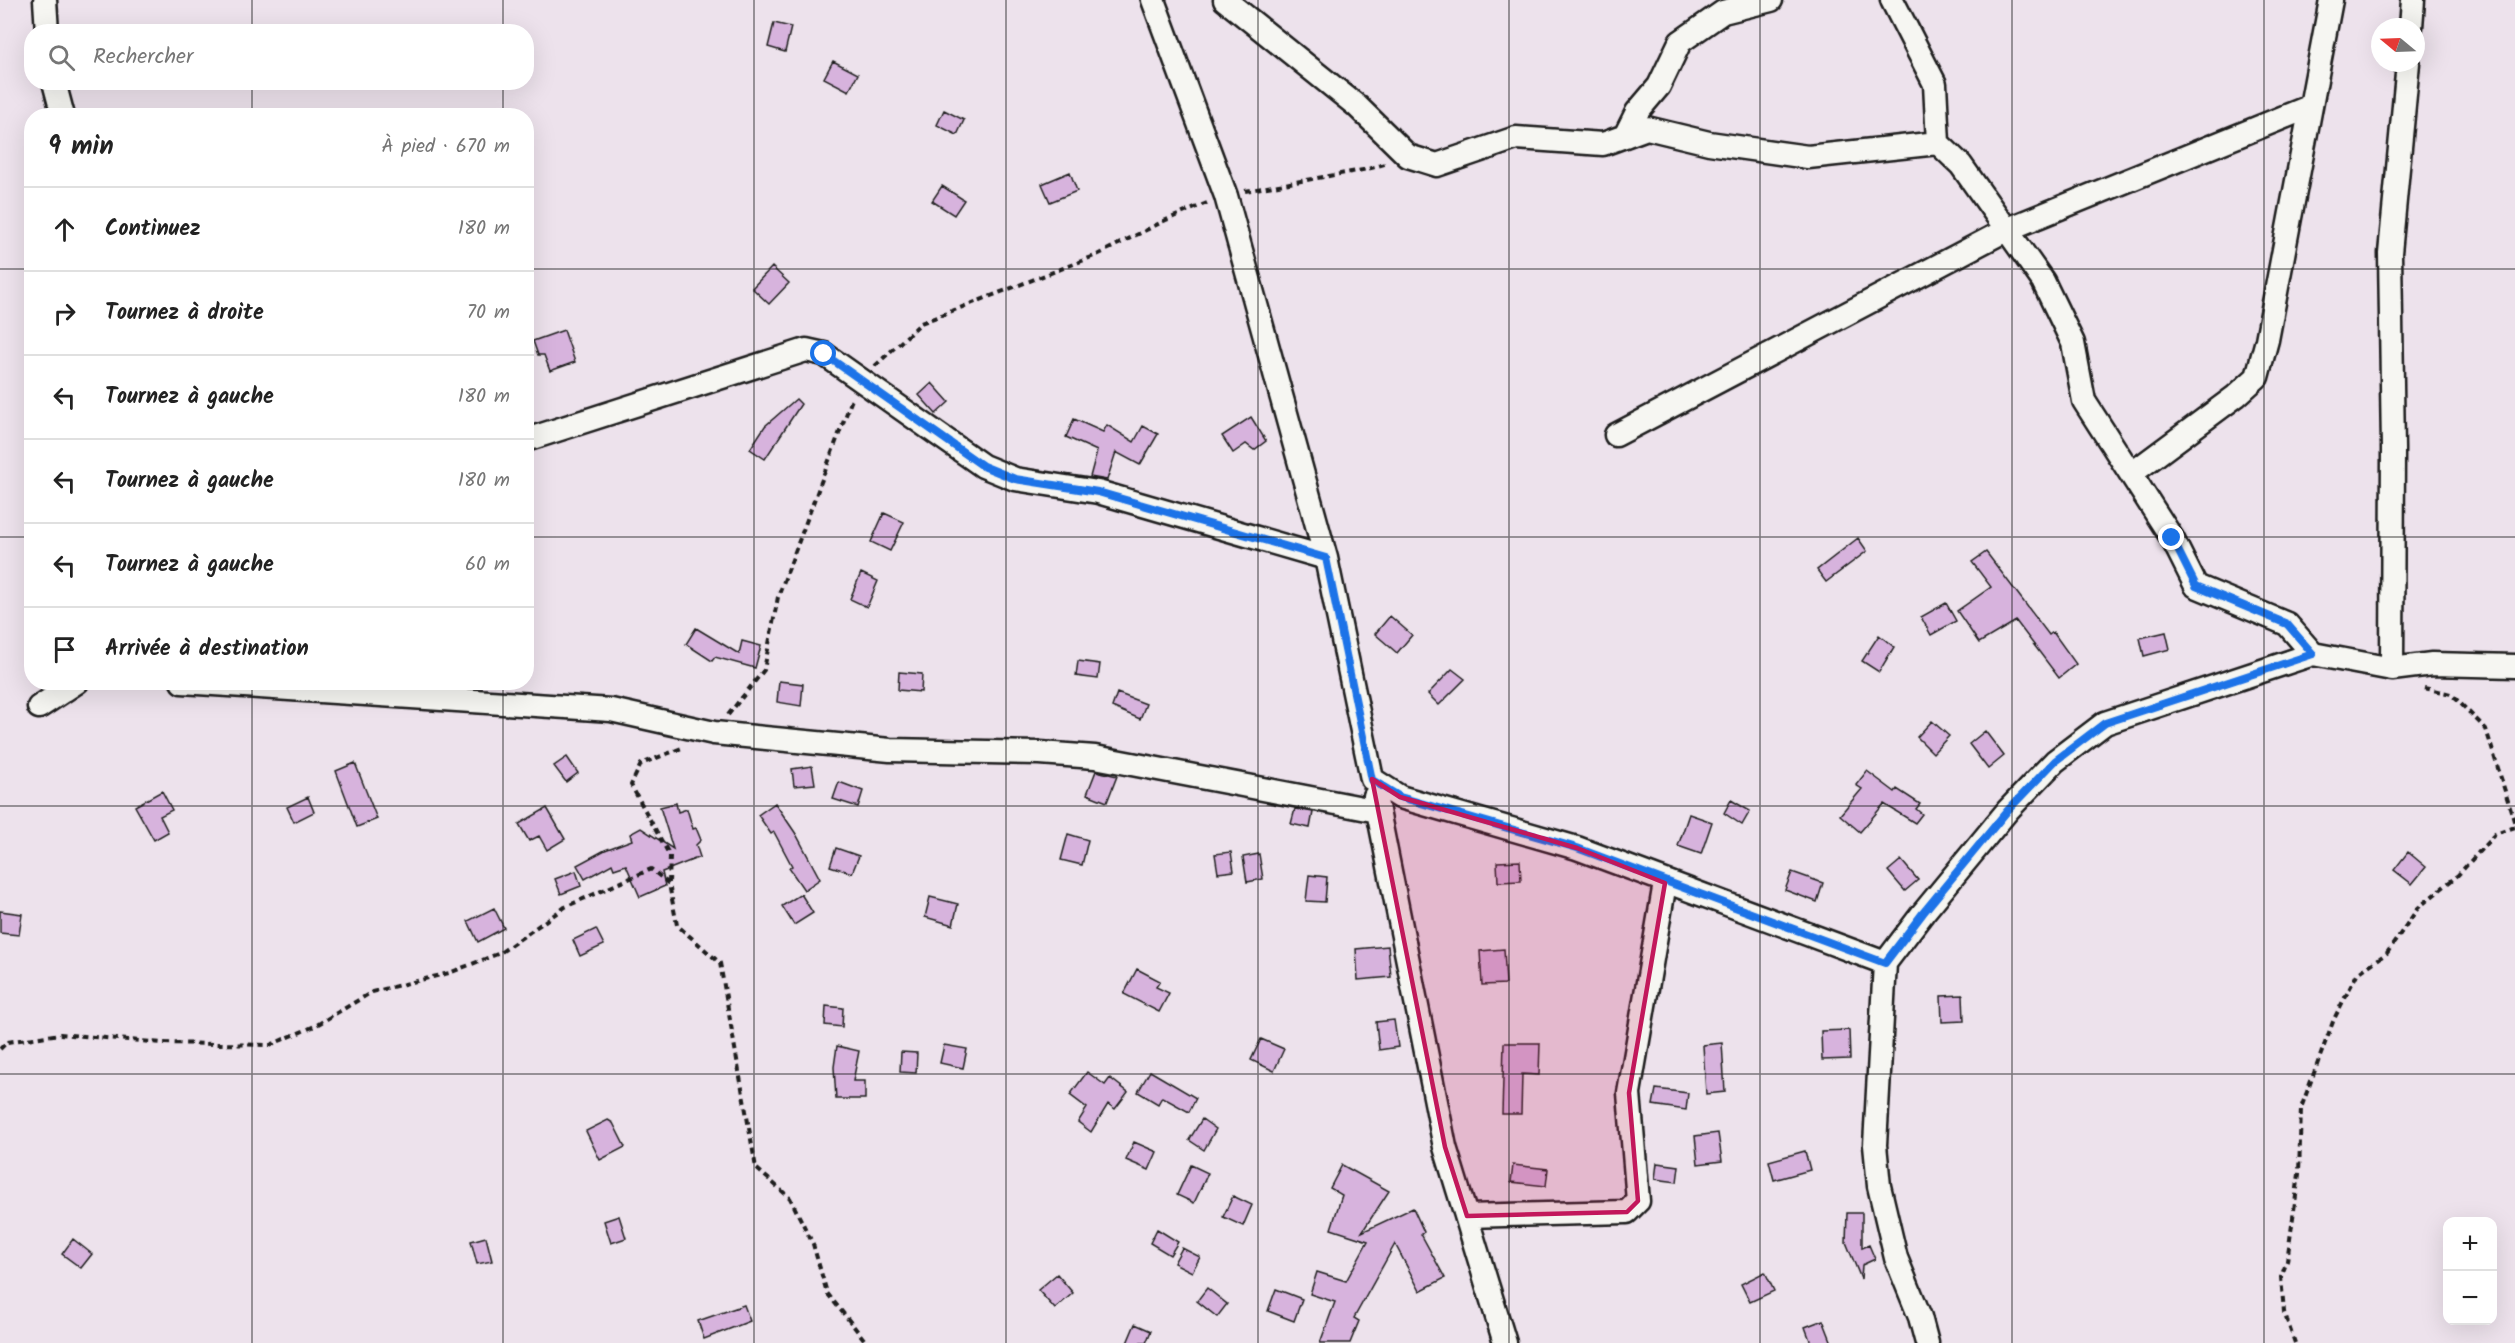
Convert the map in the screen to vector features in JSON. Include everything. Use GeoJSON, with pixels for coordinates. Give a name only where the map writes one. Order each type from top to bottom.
{"type":"FeatureCollection","features":[{"type":"Feature","properties":{"kind":"street"},"geometry":{"type":"LineString","coordinates":[[45,0],[46,24]]}},
{"type":"Feature","properties":{"kind":"street"},"geometry":{"type":"LineString","coordinates":[[1153,0],[1226,195],[1326,558],[1445,1147],[1505,1343]]}},
{"type":"Feature","properties":{"kind":"street"},"geometry":{"type":"LineString","coordinates":[[1225,0],[1358,106],[1408,156],[1437,165],[1516,138],[1603,144],[1647,128],[1709,143],[1808,157],[1938,143]]}},
{"type":"Feature","properties":{"kind":"street"},"geometry":{"type":"LineString","coordinates":[[1892,0],[1935,84],[1938,143],[1961,165],[2043,281],[2073,343],[2084,402],[2172,538],[2196,586],[2287,624],[2313,654]]}},
{"type":"Feature","properties":{"kind":"street"},"geometry":{"type":"LineString","coordinates":[[2131,474],[2236,396],[2257,377],[2269,328],[2331,0]]}},
{"type":"Feature","properties":{"kind":"street"},"geometry":{"type":"LineString","coordinates":[[2412,18],[2413,0]]}},
{"type":"Feature","properties":{"kind":"street"},"geometry":{"type":"LineString","coordinates":[[1625,136],[1636,112],[1659,86],[1680,42],[1723,12],[1765,1]]}},
{"type":"Feature","properties":{"kind":"street"},"geometry":{"type":"LineString","coordinates":[[2392,669],[2393,449],[2390,253],[2407,72]]}},
{"type":"Feature","properties":{"kind":"street"},"geometry":{"type":"LineString","coordinates":[[56,90],[61,108]]}},
{"type":"Feature","properties":{"kind":"street"},"geometry":{"type":"LineString","coordinates":[[1616,435],[2008,229],[2309,107]]}},
{"type":"Feature","properties":{"kind":"street"},"geometry":{"type":"LineString","coordinates":[[534,437],[806,350],[824,354],[983,466],[1015,479],[1098,492],[1326,558]]}},
{"type":"Feature","properties":{"kind":"street"},"geometry":{"type":"LineString","coordinates":[[1927,1343],[1920,1317],[1896,1258],[1879,1186],[1875,1145],[1885,963],[2008,810],[2055,761],[2105,723],[2313,654],[2392,669],[2432,664],[2515,666]]}},
{"type":"Feature","properties":{"kind":"street"},"geometry":{"type":"LineString","coordinates":[[39,707],[65,690]]}},
{"type":"Feature","properties":{"kind":"street"},"geometry":{"type":"LineString","coordinates":[[305,690],[611,710],[714,733],[890,750],[1040,753],[1095,758],[1378,811]]}},
{"type":"Feature","properties":{"kind":"street"},"geometry":{"type":"LineString","coordinates":[[1372,780],[1400,797],[1577,848],[1665,883],[1885,963]]}},
{"type":"Feature","properties":{"kind":"street"},"geometry":{"type":"LineString","coordinates":[[1467,1216],[1627,1212],[1638,1201],[1629,1093],[1665,883]]}},
{"type":"Feature","properties":{"kind":"path"},"geometry":{"type":"LineString","coordinates":[[2295,1343],[2284,1312],[2281,1277],[2287,1261],[2299,1174],[2301,1108],[2334,1019],[2357,974],[2387,952],[2418,908],[2458,875],[2494,834],[2515,825],[2486,729],[2451,694],[2421,687]]}},
{"type":"Feature","properties":{"kind":"path"},"geometry":{"type":"LineString","coordinates":[[0,1049],[7,1042],[60,1034],[163,1043],[270,1045],[315,1026],[372,992],[449,973],[500,953],[565,907],[651,869],[669,884],[677,926],[720,963],[756,1168],[790,1198],[813,1244],[827,1293],[867,1343]]}},
{"type":"Feature","properties":{"kind":"highlighted area"},"geometry":{"type":"Polygon","coordinates":[[[1372,779],[1400,797],[1577,848],[1665,883],[1629,1093],[1638,1201],[1627,1212],[1467,1216],[1445,1147],[1372,779]]]}},
{"type":"Feature","properties":{"kind":"building"},"geometry":{"type":"Polygon","coordinates":[[[774,23],[791,27],[785,52],[768,47],[774,23]]]}},
{"type":"Feature","properties":{"kind":"building"},"geometry":{"type":"Polygon","coordinates":[[[833,61],[858,74],[849,91],[824,78],[833,61]]]}},
{"type":"Feature","properties":{"kind":"building"},"geometry":{"type":"Polygon","coordinates":[[[944,110],[964,120],[957,135],[937,125],[944,110]]]}},
{"type":"Feature","properties":{"kind":"building"},"geometry":{"type":"Polygon","coordinates":[[[1070,172],[1077,191],[1050,202],[1042,184],[1070,172]]]}},
{"type":"Feature","properties":{"kind":"building"},"geometry":{"type":"Polygon","coordinates":[[[942,186],[964,200],[954,215],[932,201],[942,186]]]}},
{"type":"Feature","properties":{"kind":"building"},"geometry":{"type":"Polygon","coordinates":[[[772,267],[789,283],[769,304],[752,288],[772,267]]]}},
{"type":"Feature","properties":{"kind":"building"},"geometry":{"type":"Polygon","coordinates":[[[564,330],[575,362],[550,371],[544,355],[538,355],[534,341],[564,330]]]}},
{"type":"Feature","properties":{"kind":"building"},"geometry":{"type":"Polygon","coordinates":[[[932,383],[949,402],[936,414],[919,395],[932,383]]]}},
{"type":"Feature","properties":{"kind":"building"},"geometry":{"type":"Polygon","coordinates":[[[796,399],[801,404],[765,459],[750,449],[765,426],[796,399]]]}},
{"type":"Feature","properties":{"kind":"building"},"geometry":{"type":"Polygon","coordinates":[[[1251,417],[1266,441],[1254,450],[1246,444],[1233,453],[1222,436],[1251,417]]]}},
{"type":"Feature","properties":{"kind":"building"},"geometry":{"type":"Polygon","coordinates":[[[1074,419],[1103,432],[1107,425],[1134,442],[1143,426],[1158,434],[1140,465],[1116,452],[1107,480],[1090,477],[1097,451],[1066,437],[1074,419]]]}},
{"type":"Feature","properties":{"kind":"building"},"geometry":{"type":"Polygon","coordinates":[[[884,513],[904,522],[890,551],[871,542],[884,513]]]}},
{"type":"Feature","properties":{"kind":"building"},"geometry":{"type":"Polygon","coordinates":[[[1858,538],[1867,551],[1826,582],[1817,570],[1858,538]]]}},
{"type":"Feature","properties":{"kind":"building"},"geometry":{"type":"Polygon","coordinates":[[[1986,552],[2049,635],[2053,632],[2076,664],[2059,678],[2016,621],[1979,643],[1957,611],[1991,587],[1972,562],[1986,552]]]}},
{"type":"Feature","properties":{"kind":"building"},"geometry":{"type":"Polygon","coordinates":[[[861,573],[878,581],[867,607],[850,599],[861,573]]]}},
{"type":"Feature","properties":{"kind":"building"},"geometry":{"type":"Polygon","coordinates":[[[1946,603],[1956,621],[1931,635],[1921,617],[1946,603]]]}},
{"type":"Feature","properties":{"kind":"building"},"geometry":{"type":"Polygon","coordinates":[[[1390,616],[1412,635],[1397,653],[1375,634],[1390,616]]]}},
{"type":"Feature","properties":{"kind":"building"},"geometry":{"type":"Polygon","coordinates":[[[696,628],[739,654],[742,641],[761,646],[755,668],[715,657],[712,661],[686,644],[696,628]]]}},
{"type":"Feature","properties":{"kind":"building"},"geometry":{"type":"Polygon","coordinates":[[[2166,632],[2170,649],[2144,656],[2140,638],[2166,632]]]}},
{"type":"Feature","properties":{"kind":"building"},"geometry":{"type":"Polygon","coordinates":[[[1879,635],[1894,647],[1879,672],[1862,661],[1879,635]]]}},
{"type":"Feature","properties":{"kind":"building"},"geometry":{"type":"Polygon","coordinates":[[[1078,661],[1100,664],[1098,679],[1076,676],[1078,661]]]}},
{"type":"Feature","properties":{"kind":"building"},"geometry":{"type":"Polygon","coordinates":[[[1452,669],[1465,679],[1439,705],[1428,694],[1452,669]]]}},
{"type":"Feature","properties":{"kind":"building"},"geometry":{"type":"Polygon","coordinates":[[[899,672],[922,674],[921,692],[898,690],[899,672]]]}},
{"type":"Feature","properties":{"kind":"building"},"geometry":{"type":"Polygon","coordinates":[[[779,681],[803,684],[801,706],[777,702],[779,681]]]}},
{"type":"Feature","properties":{"kind":"building"},"geometry":{"type":"Polygon","coordinates":[[[1117,693],[1146,704],[1140,719],[1112,707],[1117,693]]]}},
{"type":"Feature","properties":{"kind":"building"},"geometry":{"type":"Polygon","coordinates":[[[1932,721],[1949,736],[1933,753],[1917,737],[1932,721]]]}},
{"type":"Feature","properties":{"kind":"building"},"geometry":{"type":"Polygon","coordinates":[[[1985,731],[2004,756],[1988,769],[1969,744],[1985,731]]]}},
{"type":"Feature","properties":{"kind":"building"},"geometry":{"type":"Polygon","coordinates":[[[567,757],[578,773],[566,782],[554,766],[567,757]]]}},
{"type":"Feature","properties":{"kind":"building"},"geometry":{"type":"Polygon","coordinates":[[[355,763],[377,819],[357,827],[336,771],[355,763]]]}},
{"type":"Feature","properties":{"kind":"building"},"geometry":{"type":"Polygon","coordinates":[[[812,766],[815,784],[794,786],[792,769],[812,766]]]}},
{"type":"Feature","properties":{"kind":"building"},"geometry":{"type":"Polygon","coordinates":[[[1096,771],[1117,776],[1107,802],[1087,794],[1096,771]]]}},
{"type":"Feature","properties":{"kind":"building"},"geometry":{"type":"Polygon","coordinates":[[[1867,771],[1895,792],[1897,789],[1920,804],[1916,809],[1922,814],[1915,823],[1884,804],[1860,832],[1840,815],[1862,789],[1856,785],[1867,771]]]}},
{"type":"Feature","properties":{"kind":"building"},"geometry":{"type":"Polygon","coordinates":[[[839,782],[863,791],[858,807],[833,799],[839,782]]]}},
{"type":"Feature","properties":{"kind":"building"},"geometry":{"type":"Polygon","coordinates":[[[162,791],[172,810],[160,816],[168,832],[154,840],[135,806],[162,791]]]}},
{"type":"Feature","properties":{"kind":"building"},"geometry":{"type":"Polygon","coordinates":[[[308,797],[314,812],[294,822],[287,807],[308,797]]]}},
{"type":"Feature","properties":{"kind":"building"},"geometry":{"type":"Polygon","coordinates":[[[1731,800],[1750,811],[1742,825],[1724,813],[1731,800]]]}},
{"type":"Feature","properties":{"kind":"building"},"geometry":{"type":"Polygon","coordinates":[[[676,803],[678,812],[687,809],[693,829],[696,828],[701,840],[696,845],[700,857],[662,872],[665,886],[640,897],[626,865],[614,869],[612,864],[585,879],[577,865],[605,850],[632,840],[630,834],[641,828],[673,849],[660,807],[676,803]]]}},
{"type":"Feature","properties":{"kind":"building"},"geometry":{"type":"Polygon","coordinates":[[[775,803],[796,834],[820,879],[804,890],[789,868],[792,866],[774,832],[771,834],[758,815],[775,803]]]}},
{"type":"Feature","properties":{"kind":"building"},"geometry":{"type":"Polygon","coordinates":[[[547,808],[565,839],[547,850],[539,836],[529,841],[519,824],[547,808]]]}},
{"type":"Feature","properties":{"kind":"building"},"geometry":{"type":"Polygon","coordinates":[[[1295,809],[1313,812],[1310,828],[1291,824],[1295,809]]]}},
{"type":"Feature","properties":{"kind":"building"},"geometry":{"type":"Polygon","coordinates":[[[1689,814],[1712,822],[1701,854],[1678,846],[1689,814]]]}},
{"type":"Feature","properties":{"kind":"building"},"geometry":{"type":"Polygon","coordinates":[[[1068,834],[1088,840],[1082,865],[1061,860],[1068,834]]]}},
{"type":"Feature","properties":{"kind":"building"},"geometry":{"type":"Polygon","coordinates":[[[836,848],[859,856],[852,873],[830,866],[836,848]]]}},
{"type":"Feature","properties":{"kind":"building"},"geometry":{"type":"Polygon","coordinates":[[[1231,852],[1234,871],[1218,873],[1215,854],[1231,852]]]}},
{"type":"Feature","properties":{"kind":"building"},"geometry":{"type":"Polygon","coordinates":[[[2408,852],[2426,867],[2412,884],[2394,870],[2408,852]]]}},
{"type":"Feature","properties":{"kind":"building"},"geometry":{"type":"Polygon","coordinates":[[[1259,854],[1263,879],[1247,882],[1243,857],[1259,854]]]}},
{"type":"Feature","properties":{"kind":"building"},"geometry":{"type":"Polygon","coordinates":[[[1901,860],[1918,880],[1905,891],[1888,871],[1901,860]]]}},
{"type":"Feature","properties":{"kind":"building"},"geometry":{"type":"Polygon","coordinates":[[[1520,861],[1521,881],[1498,882],[1497,862],[1520,861]]]}},
{"type":"Feature","properties":{"kind":"building"},"geometry":{"type":"Polygon","coordinates":[[[576,871],[581,886],[561,894],[555,879],[576,871]]]}},
{"type":"Feature","properties":{"kind":"building"},"geometry":{"type":"Polygon","coordinates":[[[1792,872],[1823,883],[1817,902],[1785,890],[1792,872]]]}},
{"type":"Feature","properties":{"kind":"building"},"geometry":{"type":"Polygon","coordinates":[[[1309,875],[1327,877],[1325,902],[1306,901],[1309,875]]]}},
{"type":"Feature","properties":{"kind":"building"},"geometry":{"type":"Polygon","coordinates":[[[801,894],[813,913],[794,925],[782,906],[801,894]]]}},
{"type":"Feature","properties":{"kind":"building"},"geometry":{"type":"Polygon","coordinates":[[[930,897],[958,904],[953,925],[925,917],[930,897]]]}},
{"type":"Feature","properties":{"kind":"building"},"geometry":{"type":"Polygon","coordinates":[[[494,908],[504,928],[478,942],[468,921],[494,908]]]}},
{"type":"Feature","properties":{"kind":"building"},"geometry":{"type":"Polygon","coordinates":[[[0,911],[22,914],[19,935],[0,933],[0,911]]]}},
{"type":"Feature","properties":{"kind":"building"},"geometry":{"type":"Polygon","coordinates":[[[596,929],[604,945],[580,956],[573,940],[596,929]]]}},
{"type":"Feature","properties":{"kind":"building"},"geometry":{"type":"Polygon","coordinates":[[[1388,946],[1391,977],[1358,980],[1356,949],[1388,946]]]}},
{"type":"Feature","properties":{"kind":"building"},"geometry":{"type":"Polygon","coordinates":[[[1504,949],[1506,984],[1482,985],[1480,951],[1504,949]]]}},
{"type":"Feature","properties":{"kind":"building"},"geometry":{"type":"Polygon","coordinates":[[[1137,969],[1160,981],[1156,987],[1169,993],[1159,1012],[1124,994],[1137,969]]]}},
{"type":"Feature","properties":{"kind":"building"},"geometry":{"type":"Polygon","coordinates":[[[1963,995],[1964,1021],[1942,1022],[1941,996],[1963,995]]]}},
{"type":"Feature","properties":{"kind":"building"},"geometry":{"type":"Polygon","coordinates":[[[826,1006],[843,1008],[842,1027],[825,1025],[826,1006]]]}},
{"type":"Feature","properties":{"kind":"building"},"geometry":{"type":"Polygon","coordinates":[[[1394,1020],[1398,1047],[1379,1050],[1376,1022],[1394,1020]]]}},
{"type":"Feature","properties":{"kind":"building"},"geometry":{"type":"Polygon","coordinates":[[[1849,1030],[1850,1059],[1822,1060],[1821,1031],[1849,1030]]]}},
{"type":"Feature","properties":{"kind":"building"},"geometry":{"type":"Polygon","coordinates":[[[1261,1039],[1284,1049],[1274,1071],[1251,1060],[1261,1039]]]}},
{"type":"Feature","properties":{"kind":"building"},"geometry":{"type":"Polygon","coordinates":[[[1504,1043],[1540,1043],[1539,1075],[1522,1074],[1521,1114],[1502,1114],[1504,1043]]]}},
{"type":"Feature","properties":{"kind":"building"},"geometry":{"type":"Polygon","coordinates":[[[1722,1043],[1725,1092],[1706,1094],[1703,1045],[1722,1043]]]}},
{"type":"Feature","properties":{"kind":"building"},"geometry":{"type":"Polygon","coordinates":[[[944,1045],[967,1049],[963,1068],[940,1063],[944,1045]]]}},
{"type":"Feature","properties":{"kind":"building"},"geometry":{"type":"Polygon","coordinates":[[[837,1046],[859,1051],[853,1081],[865,1081],[865,1099],[836,1099],[834,1067],[837,1046]]]}},
{"type":"Feature","properties":{"kind":"building"},"geometry":{"type":"Polygon","coordinates":[[[901,1052],[917,1053],[916,1073],[900,1072],[901,1052]]]}},
{"type":"Feature","properties":{"kind":"building"},"geometry":{"type":"Polygon","coordinates":[[[1150,1071],[1196,1098],[1189,1112],[1162,1097],[1158,1104],[1138,1092],[1150,1071]]]}},
{"type":"Feature","properties":{"kind":"building"},"geometry":{"type":"Polygon","coordinates":[[[1087,1072],[1105,1085],[1110,1078],[1128,1092],[1115,1109],[1108,1104],[1091,1132],[1078,1122],[1087,1108],[1070,1095],[1087,1072]]]}},
{"type":"Feature","properties":{"kind":"building"},"geometry":{"type":"Polygon","coordinates":[[[1656,1089],[1688,1093],[1686,1110],[1653,1105],[1656,1089]]]}},
{"type":"Feature","properties":{"kind":"building"},"geometry":{"type":"Polygon","coordinates":[[[1202,1119],[1216,1129],[1204,1150],[1189,1140],[1202,1119]]]}},
{"type":"Feature","properties":{"kind":"building"},"geometry":{"type":"Polygon","coordinates":[[[608,1120],[613,1123],[625,1147],[600,1160],[586,1131],[608,1120]]]}},
{"type":"Feature","properties":{"kind":"building"},"geometry":{"type":"Polygon","coordinates":[[[1718,1133],[1722,1161],[1698,1164],[1695,1136],[1718,1133]]]}},
{"type":"Feature","properties":{"kind":"building"},"geometry":{"type":"Polygon","coordinates":[[[1134,1142],[1157,1152],[1149,1170],[1126,1160],[1134,1142]]]}},
{"type":"Feature","properties":{"kind":"building"},"geometry":{"type":"Polygon","coordinates":[[[1805,1151],[1810,1170],[1774,1180],[1769,1161],[1805,1151]]]}},
{"type":"Feature","properties":{"kind":"building"},"geometry":{"type":"Polygon","coordinates":[[[1657,1163],[1679,1166],[1677,1182],[1655,1179],[1657,1163]]]}},
{"type":"Feature","properties":{"kind":"building"},"geometry":{"type":"Polygon","coordinates":[[[1191,1165],[1208,1173],[1194,1203],[1177,1195],[1191,1165]]]}},
{"type":"Feature","properties":{"kind":"building"},"geometry":{"type":"Polygon","coordinates":[[[1342,1165],[1389,1191],[1362,1232],[1413,1208],[1424,1232],[1421,1234],[1445,1278],[1420,1291],[1395,1244],[1354,1318],[1359,1321],[1350,1343],[1320,1343],[1335,1302],[1310,1294],[1317,1272],[1346,1281],[1368,1241],[1331,1229],[1342,1195],[1330,1188],[1342,1165]]]}},
{"type":"Feature","properties":{"kind":"building"},"geometry":{"type":"Polygon","coordinates":[[[1513,1165],[1548,1169],[1546,1186],[1511,1182],[1513,1165]]]}},
{"type":"Feature","properties":{"kind":"building"},"geometry":{"type":"Polygon","coordinates":[[[1233,1196],[1252,1205],[1243,1226],[1223,1217],[1233,1196]]]}},
{"type":"Feature","properties":{"kind":"building"},"geometry":{"type":"Polygon","coordinates":[[[1847,1213],[1862,1213],[1862,1248],[1869,1245],[1875,1259],[1862,1265],[1861,1279],[1846,1242],[1847,1213]]]}},
{"type":"Feature","properties":{"kind":"building"},"geometry":{"type":"Polygon","coordinates":[[[619,1216],[626,1238],[611,1243],[604,1221],[619,1216]]]}},
{"type":"Feature","properties":{"kind":"building"},"geometry":{"type":"Polygon","coordinates":[[[1157,1229],[1178,1242],[1170,1255],[1150,1243],[1157,1229]]]}},
{"type":"Feature","properties":{"kind":"building"},"geometry":{"type":"Polygon","coordinates":[[[486,1237],[492,1261],[477,1264],[471,1241],[486,1237]]]}},
{"type":"Feature","properties":{"kind":"building"},"geometry":{"type":"Polygon","coordinates":[[[73,1239],[92,1254],[81,1268],[62,1254],[73,1239]]]}},
{"type":"Feature","properties":{"kind":"building"},"geometry":{"type":"Polygon","coordinates":[[[1182,1248],[1200,1257],[1192,1272],[1174,1263],[1182,1248]]]}},
{"type":"Feature","properties":{"kind":"building"},"geometry":{"type":"Polygon","coordinates":[[[1765,1272],[1774,1291],[1750,1302],[1741,1284],[1765,1272]]]}},
{"type":"Feature","properties":{"kind":"building"},"geometry":{"type":"Polygon","coordinates":[[[1057,1274],[1073,1293],[1055,1309],[1038,1290],[1057,1274]]]}},
{"type":"Feature","properties":{"kind":"building"},"geometry":{"type":"Polygon","coordinates":[[[1207,1288],[1227,1304],[1217,1317],[1197,1301],[1207,1288]]]}},
{"type":"Feature","properties":{"kind":"building"},"geometry":{"type":"Polygon","coordinates":[[[1276,1289],[1302,1299],[1294,1321],[1268,1311],[1276,1289]]]}},
{"type":"Feature","properties":{"kind":"building"},"geometry":{"type":"Polygon","coordinates":[[[744,1305],[750,1321],[704,1339],[698,1321],[744,1305]]]}},
{"type":"Feature","properties":{"kind":"building"},"geometry":{"type":"Polygon","coordinates":[[[1823,1320],[1832,1343],[1811,1343],[1805,1327],[1823,1320]]]}},
{"type":"Feature","properties":{"kind":"building"},"geometry":{"type":"Polygon","coordinates":[[[1135,1324],[1151,1331],[1146,1343],[1127,1343],[1135,1324]]]}},
{"type":"Feature","properties":{"kind":"route"},"geometry":{"type":"LineString","coordinates":[[824,354],[983,466],[1015,479],[1098,492],[1326,558],[1372,780],[1400,797],[1577,848],[1665,883],[1885,963],[2008,810],[2055,761],[2105,723],[2313,654],[2287,624],[2196,586],[2172,538]]}}]}
